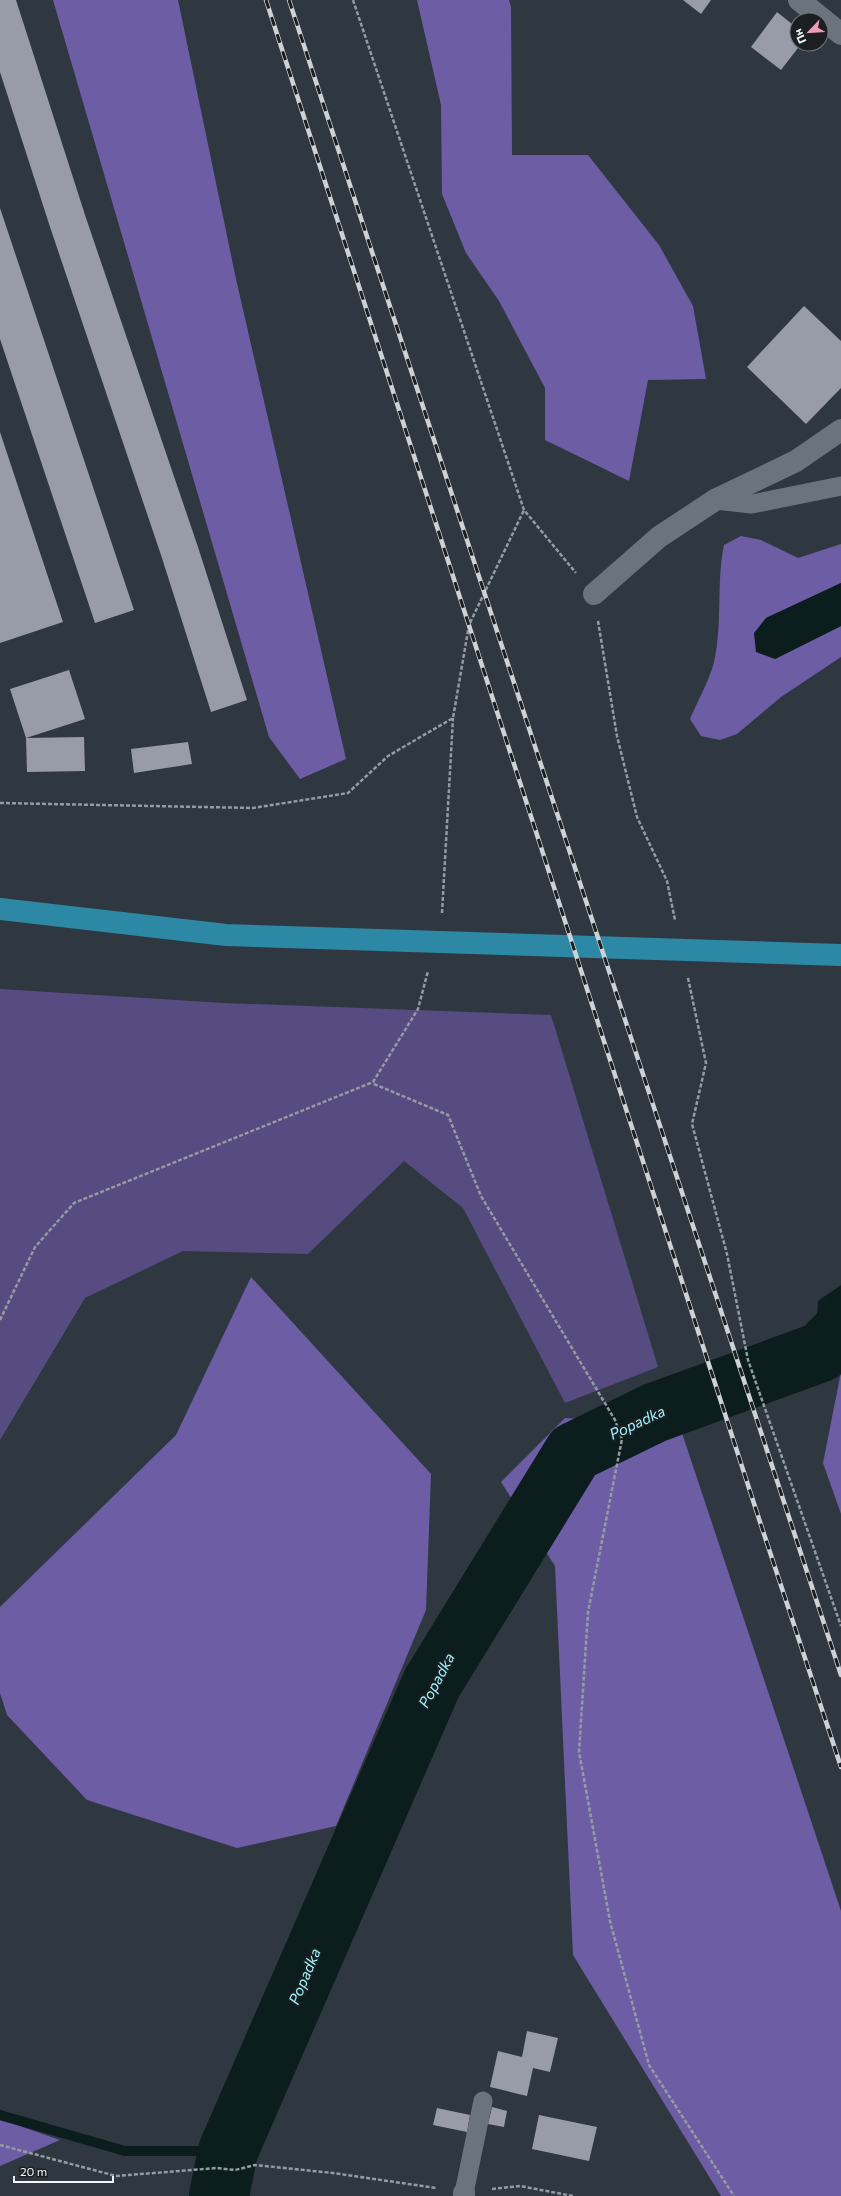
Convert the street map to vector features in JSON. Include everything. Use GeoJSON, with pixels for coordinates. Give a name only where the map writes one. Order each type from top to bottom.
{"type":"FeatureCollection","features":[{"type":"Feature","properties":{"kind":"main road"},"geometry":{"type":"LineString","coordinates":[[0,909],[226,935],[841,955]]}},
{"type":"Feature","properties":{"kind":"street"},"geometry":{"type":"LineString","coordinates":[[799,0],[841,34]]}},
{"type":"Feature","properties":{"kind":"street"},"geometry":{"type":"LineString","coordinates":[[594,594],[660,537],[715,500],[796,461],[841,430]]}},
{"type":"Feature","properties":{"kind":"lane"},"geometry":{"type":"LineString","coordinates":[[715,500],[752,504],[841,486]]}},
{"type":"Feature","properties":{"kind":"lane"},"geometry":{"type":"LineString","coordinates":[[464,2194],[483,2101]]}},
{"type":"Feature","properties":{"kind":"path"},"geometry":{"type":"LineString","coordinates":[[353,0],[524,510],[594,594]]}},
{"type":"Feature","properties":{"kind":"path"},"geometry":{"type":"LineString","coordinates":[[441,918],[453,718],[469,626],[524,510]]}},
{"type":"Feature","properties":{"kind":"path"},"geometry":{"type":"LineString","coordinates":[[0,803],[253,808],[348,793],[388,756],[453,718]]}},
{"type":"Feature","properties":{"kind":"path"},"geometry":{"type":"LineString","coordinates":[[0,1320],[35,1247],[74,1203],[373,1082],[418,1009],[430,963]]}},
{"type":"Feature","properties":{"kind":"path"},"geometry":{"type":"LineString","coordinates":[[374,1084],[448,1115],[481,1196],[615,1420],[622,1439],[588,1612],[579,1752],[610,1921],[649,2065],[734,2196]]}},
{"type":"Feature","properties":{"kind":"path"},"geometry":{"type":"LineString","coordinates":[[748,1360],[841,1626]]}},
{"type":"Feature","properties":{"kind":"path"},"geometry":{"type":"LineString","coordinates":[[0,2145],[116,2176],[217,2168],[235,2170],[255,2165],[333,2173],[464,2194],[520,2186],[573,2196]]}},
{"type":"Feature","properties":{"kind":"shaded area"},"geometry":{"type":"Polygon","coordinates":[[[53,0],[178,0],[236,279],[346,759],[300,779],[269,737],[53,0]]]}},
{"type":"Feature","properties":{"kind":"shaded area"},"geometry":{"type":"Polygon","coordinates":[[[417,0],[509,0],[511,7],[512,155],[588,155],[659,245],[693,306],[706,379],[648,380],[629,481],[545,440],[545,388],[499,301],[466,253],[442,194],[441,105],[417,0]]]}},
{"type":"Feature","properties":{"kind":"shaded area"},"geometry":{"type":"Polygon","coordinates":[[[741,536],[761,540],[798,558],[841,544],[841,583],[766,618],[775,659],[841,626],[841,657],[781,697],[737,734],[720,740],[701,736],[690,719],[712,669],[717,647],[720,574],[724,545],[741,536]]]}},
{"type":"Feature","properties":{"kind":"shaded area"},"geometry":{"type":"Polygon","coordinates":[[[841,583],[841,626],[775,659],[756,652],[754,633],[766,618],[841,583]]]}},
{"type":"Feature","properties":{"kind":"shaded area"},"geometry":{"type":"Polygon","coordinates":[[[0,989],[224,1003],[551,1015],[658,1367],[565,1403],[463,1208],[404,1161],[308,1254],[183,1251],[85,1298],[0,1440],[0,989]]]}},
{"type":"Feature","properties":{"kind":"shaded area"},"geometry":{"type":"Polygon","coordinates":[[[251,1277],[431,1474],[426,1610],[336,1826],[237,1848],[87,1800],[7,1715],[0,1693],[0,1607],[176,1435],[251,1277]]]}},
{"type":"Feature","properties":{"kind":"shaded area"},"geometry":{"type":"Polygon","coordinates":[[[841,1285],[841,1351],[821,1352],[816,1332],[818,1301],[841,1285]]]}},
{"type":"Feature","properties":{"kind":"shaded area"},"geometry":{"type":"Polygon","coordinates":[[[841,1372],[841,1514],[823,1463],[841,1372]]]}},
{"type":"Feature","properties":{"kind":"shaded area"},"geometry":{"type":"Polygon","coordinates":[[[565,1418],[679,1424],[841,1911],[841,2196],[721,2196],[573,1955],[555,1566],[501,1482],[565,1418]]]}},
{"type":"Feature","properties":{"kind":"shaded area"},"geometry":{"type":"Polygon","coordinates":[[[0,2119],[60,2140],[0,2166],[0,2119]]]}},
{"type":"Feature","properties":{"kind":"building"},"geometry":{"type":"Polygon","coordinates":[[[0,0],[16,0],[86,218],[197,544],[247,700],[211,712],[161,555],[51,230],[0,72],[0,0]]]}},
{"type":"Feature","properties":{"kind":"building"},"geometry":{"type":"Polygon","coordinates":[[[683,0],[711,0],[701,14],[683,0]]]}},
{"type":"Feature","properties":{"kind":"building"},"geometry":{"type":"Polygon","coordinates":[[[777,12],[789,22],[789,52],[795,52],[781,70],[751,47],[777,12]]]}},
{"type":"Feature","properties":{"kind":"building"},"geometry":{"type":"Polygon","coordinates":[[[0,208],[134,610],[95,623],[0,339],[0,208]]]}},
{"type":"Feature","properties":{"kind":"building"},"geometry":{"type":"Polygon","coordinates":[[[804,306],[841,341],[841,388],[806,424],[747,367],[804,306]]]}},
{"type":"Feature","properties":{"kind":"building"},"geometry":{"type":"Polygon","coordinates":[[[0,432],[63,622],[0,643],[0,432]]]}},
{"type":"Feature","properties":{"kind":"building"},"geometry":{"type":"Polygon","coordinates":[[[69,670],[85,719],[26,738],[10,689],[69,670]]]}},
{"type":"Feature","properties":{"kind":"building"},"geometry":{"type":"Polygon","coordinates":[[[84,737],[85,771],[27,772],[26,738],[84,737]]]}},
{"type":"Feature","properties":{"kind":"building"},"geometry":{"type":"Polygon","coordinates":[[[188,742],[192,764],[134,773],[131,749],[188,742]]]}},
{"type":"Feature","properties":{"kind":"building"},"geometry":{"type":"Polygon","coordinates":[[[527,2031],[558,2038],[550,2072],[533,2068],[527,2096],[490,2087],[498,2051],[522,2057],[527,2031]]]}},
{"type":"Feature","properties":{"kind":"building"},"geometry":{"type":"Polygon","coordinates":[[[492,2107],[507,2111],[504,2127],[488,2124],[492,2107]]]}},
{"type":"Feature","properties":{"kind":"building"},"geometry":{"type":"Polygon","coordinates":[[[437,2108],[470,2115],[467,2132],[433,2125],[437,2108]]]}},
{"type":"Feature","properties":{"kind":"building"},"geometry":{"type":"Polygon","coordinates":[[[539,2115],[597,2127],[589,2161],[532,2149],[539,2115]]]}},
{"type":"Feature","properties":{"kind":"waterway","name":"Popadka"},"geometry":{"type":"LineString","coordinates":[[219,2196],[228,2151],[432,1683],[574,1452],[654,1413],[821,1352],[841,1332]]}},
{"type":"Feature","properties":{"kind":"waterway"},"geometry":{"type":"LineString","coordinates":[[0,2115],[125,2151],[228,2151]]}},
{"type":"Feature","properties":{"kind":"railway"},"geometry":{"type":"LineString","coordinates":[[266,0],[841,1767]]}},
{"type":"Feature","properties":{"kind":"railway"},"geometry":{"type":"LineString","coordinates":[[289,0],[841,1675]]}}]}
